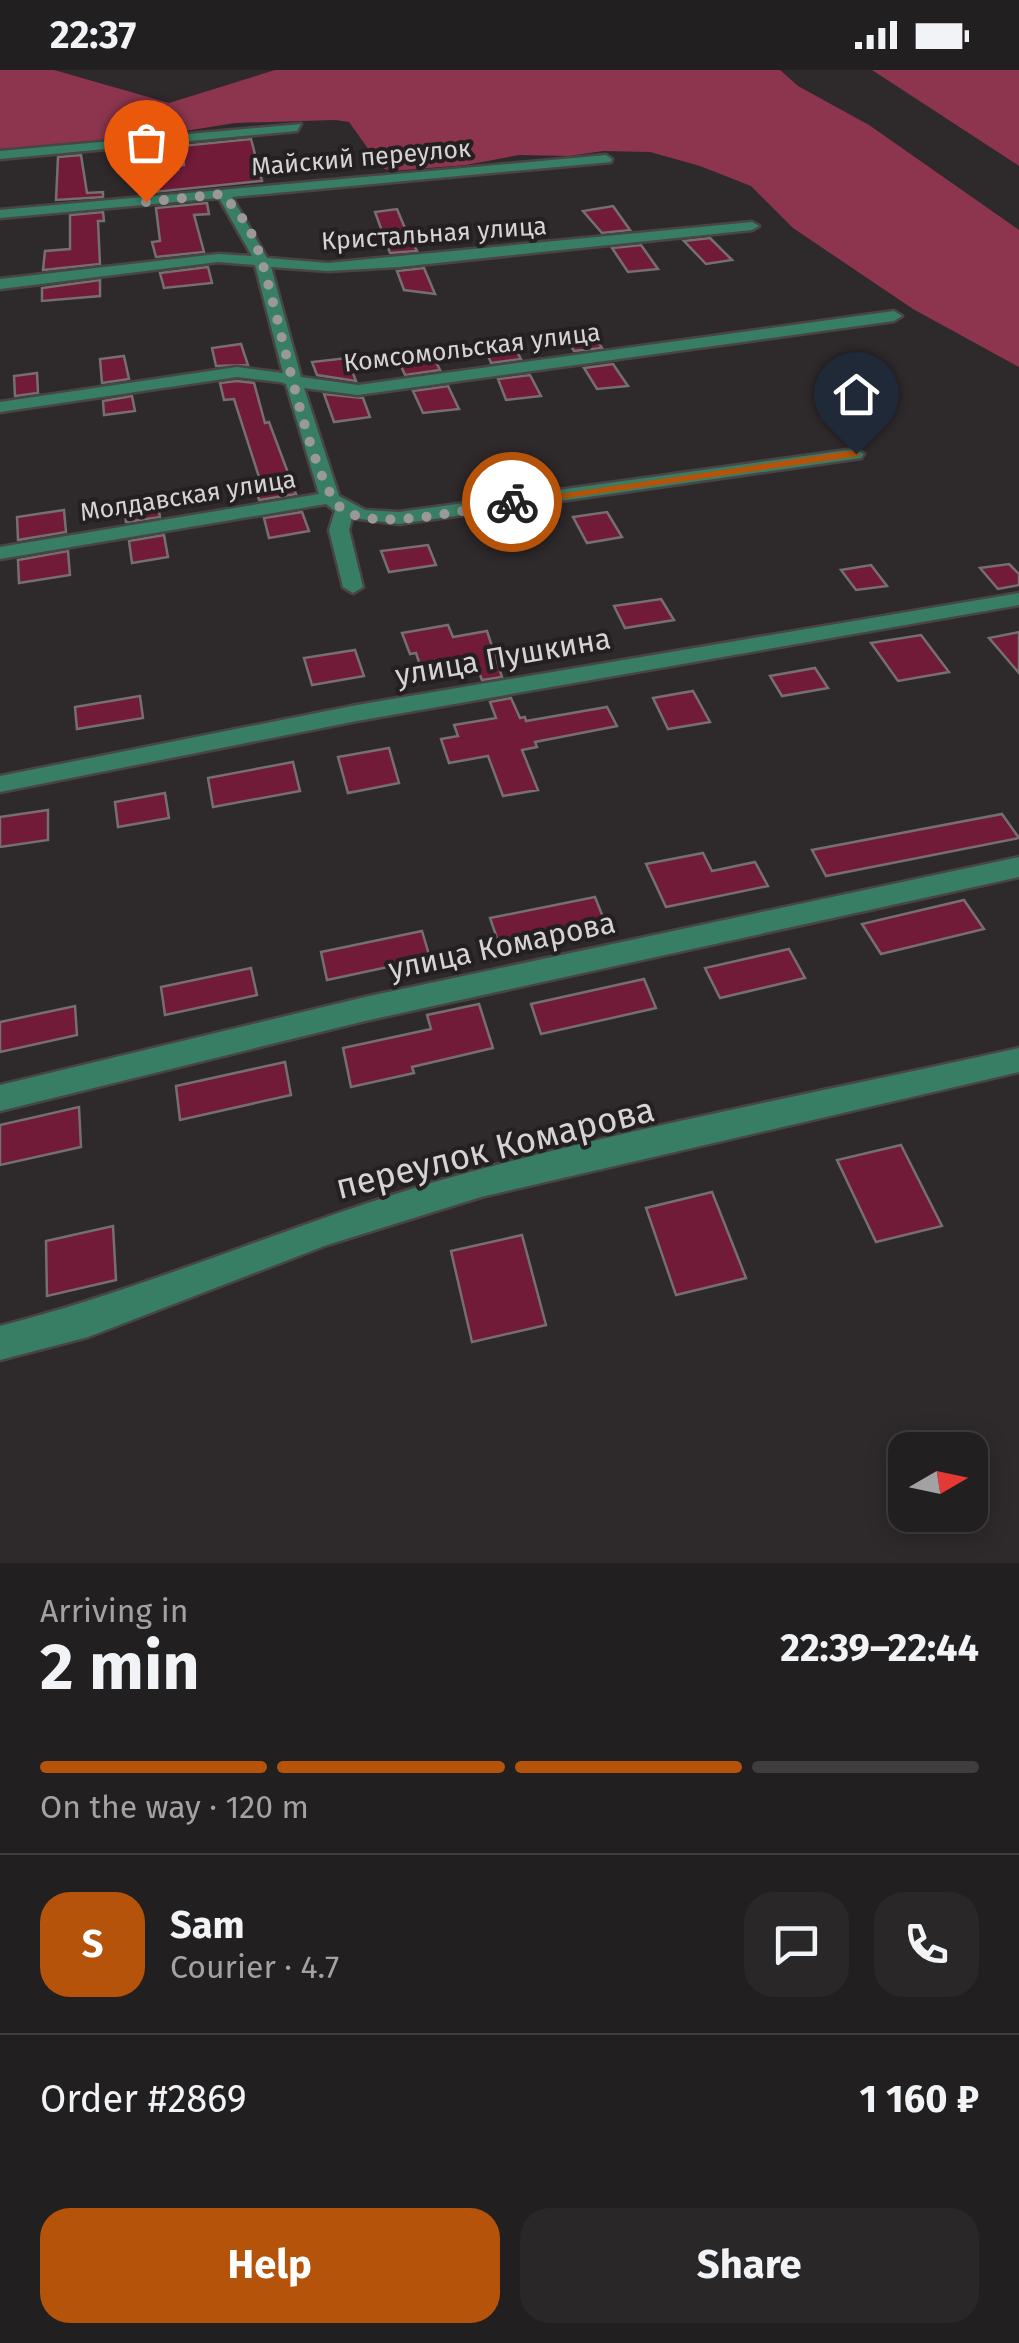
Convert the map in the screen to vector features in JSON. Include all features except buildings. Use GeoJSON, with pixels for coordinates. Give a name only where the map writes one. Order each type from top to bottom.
{"type":"FeatureCollection","features":[{"type":"Feature","properties":{"kind":"street"},"geometry":{"type":"LineString","coordinates":[[0,155],[296,127]]}},
{"type":"Feature","properties":{"kind":"street","name":"Майский переулок"},"geometry":{"type":"LineString","coordinates":[[0,214],[606,159]]}},
{"type":"Feature","properties":{"kind":"street"},"geometry":{"type":"LineString","coordinates":[[222,194],[242,218],[262,261],[300,404],[338,504],[339,530],[353,587]]}},
{"type":"Feature","properties":{"kind":"street","name":"Кристальная улица"},"geometry":{"type":"LineString","coordinates":[[0,284],[218,258],[328,267],[399,263],[752,226]]}},
{"type":"Feature","properties":{"kind":"street","name":"Комсомольская улица"},"geometry":{"type":"LineString","coordinates":[[0,407],[238,372],[272,374],[318,390],[358,390],[894,316]]}},
{"type":"Feature","properties":{"kind":"street"},"geometry":{"type":"LineString","coordinates":[[300,404],[318,390]]}},
{"type":"Feature","properties":{"kind":"street","name":"Молдавская улица"},"geometry":{"type":"LineString","coordinates":[[0,553],[338,504],[370,518],[400,518],[856,454]]}},
{"type":"Feature","properties":{"kind":"street","name":"улица Пушкина"},"geometry":{"type":"LineString","coordinates":[[0,784],[376,710],[1019,599]]}},
{"type":"Feature","properties":{"kind":"street","name":"улица Комарова"},"geometry":{"type":"LineString","coordinates":[[0,1098],[365,1009],[1015,875]]}},
{"type":"Feature","properties":{"kind":"street","name":"переулок Комарова"},"geometry":{"type":"LineString","coordinates":[[0,1343],[88,1320],[327,1230],[481,1184],[1019,1060]]}},
{"type":"Feature","properties":{"kind":"shaded area"},"geometry":{"type":"Polygon","coordinates":[[[0,70],[54,70],[169,103],[275,70],[780,70],[798,86],[869,125],[1019,230],[1019,367],[913,309],[793,228],[751,186],[700,166],[650,152],[603,151],[569,156],[519,155],[466,165],[392,171],[382,168],[349,122],[335,120],[235,123],[135,139],[0,152],[0,70]]]}},
{"type":"Feature","properties":{"kind":"shaded area"},"geometry":{"type":"Polygon","coordinates":[[[872,70],[1019,70],[1019,166],[872,70]]]}},
{"type":"Feature","properties":{"kind":"way so far"},"geometry":{"type":"LineString","coordinates":[[146,202],[222,194],[242,218],[262,261],[330,498],[346,511],[370,518],[400,518],[512,502]]}},
{"type":"Feature","properties":{"kind":"route"},"geometry":{"type":"LineString","coordinates":[[512,502],[856,454]]}}]}
